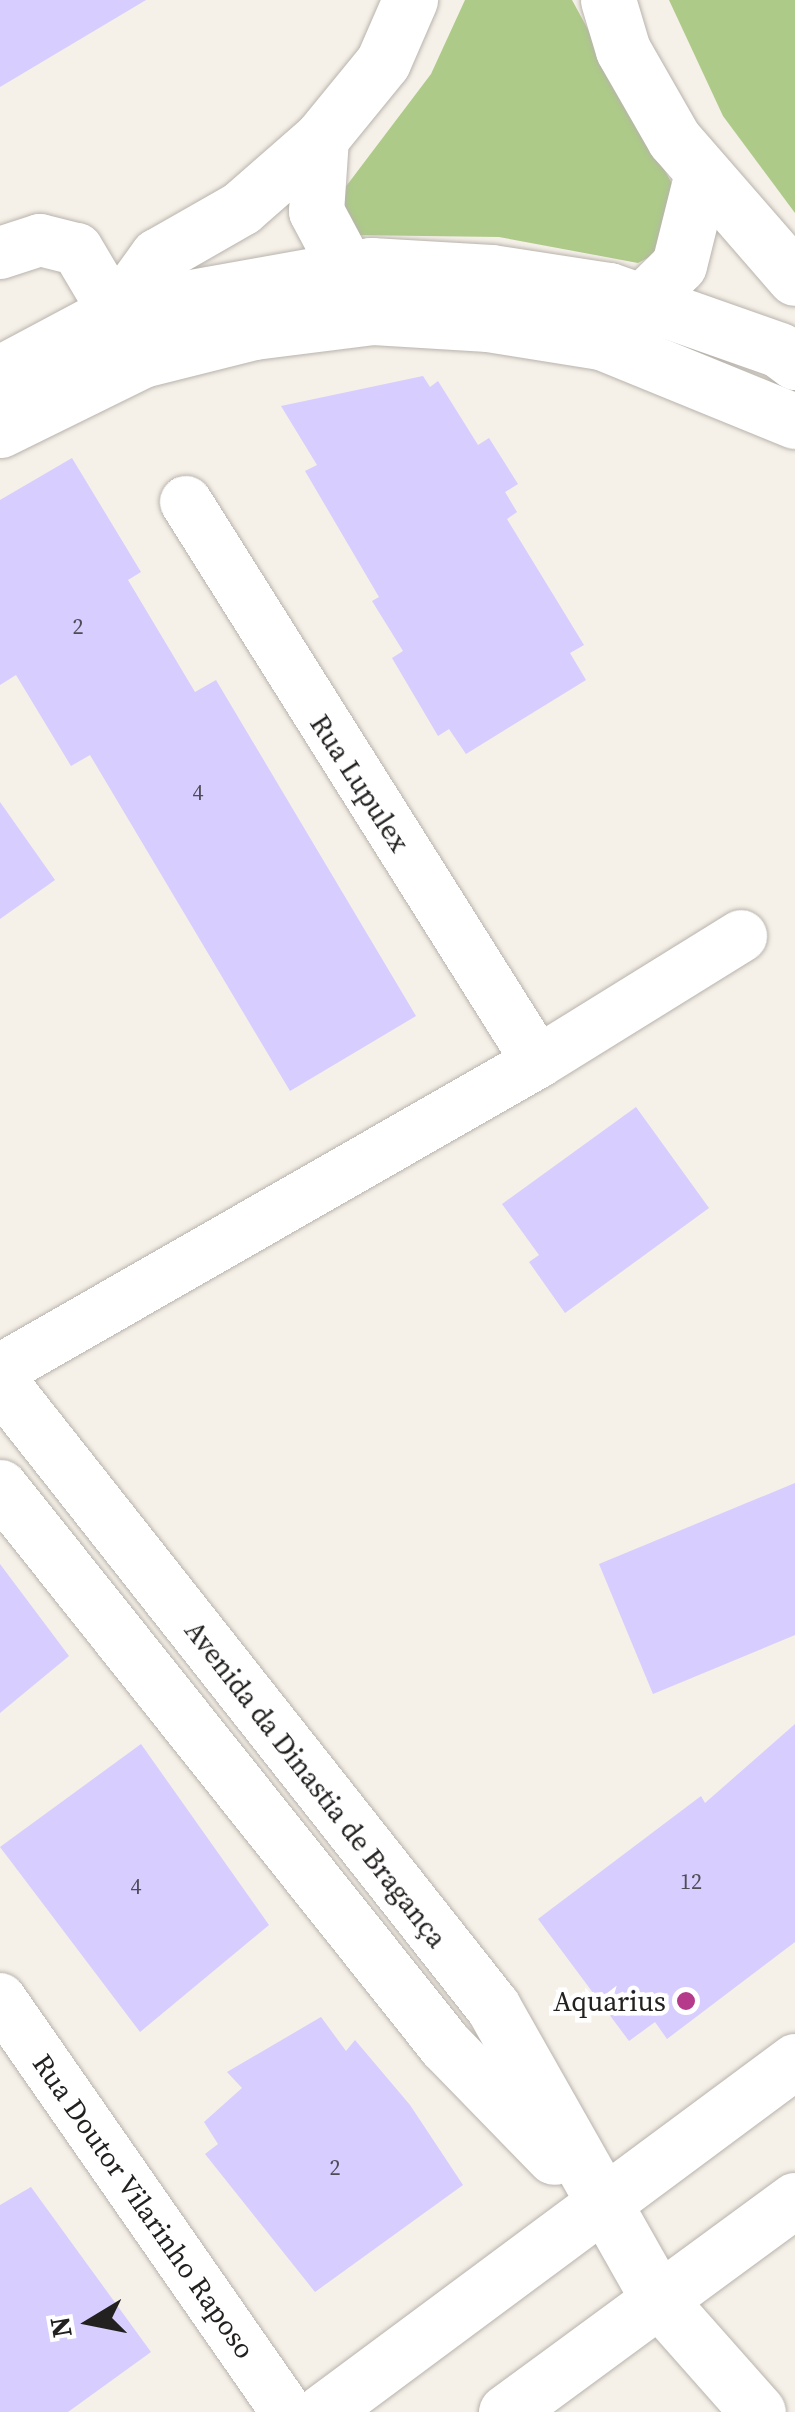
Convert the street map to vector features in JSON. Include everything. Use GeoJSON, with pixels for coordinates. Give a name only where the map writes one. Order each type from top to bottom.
{"type":"FeatureCollection","features":[{"type":"Feature","properties":{"kind":"street"},"geometry":{"type":"LineString","coordinates":[[118,310],[157,256],[241,208],[322,138],[383,62],[410,0]]}},
{"type":"Feature","properties":{"kind":"street"},"geometry":{"type":"LineString","coordinates":[[608,0],[624,50],[688,156],[795,278]]}},
{"type":"Feature","properties":{"kind":"street"},"geometry":{"type":"LineString","coordinates":[[322,138],[316,211],[373,317]]}},
{"type":"Feature","properties":{"kind":"street"},"geometry":{"type":"LineString","coordinates":[[601,342],[679,265],[688,156]]}},
{"type":"Feature","properties":{"kind":"street"},"geometry":{"type":"LineString","coordinates":[[0,253],[40,240],[77,249],[118,310],[142,360]]}},
{"type":"Feature","properties":{"kind":"street"},"geometry":{"type":"LineString","coordinates":[[0,373],[118,310],[348,268],[492,272],[641,302],[779,350],[795,362]]}},
{"type":"Feature","properties":{"kind":"street"},"geometry":{"type":"LineString","coordinates":[[0,430],[142,360],[254,332],[373,317],[488,324],[601,342],[795,422]]}},
{"type":"Feature","properties":{"kind":"street","name":"Rua Lupulex"},"geometry":{"type":"LineString","coordinates":[[186,502],[538,1062]]}},
{"type":"Feature","properties":{"kind":"street"},"geometry":{"type":"LineString","coordinates":[[0,1370],[538,1062],[741,936]]}},
{"type":"Feature","properties":{"kind":"street","name":"Avenida da Dinastia de Bragança"},"geometry":{"type":"LineString","coordinates":[[0,1382],[493,2007],[602,2206],[659,2300],[758,2412]]}},
{"type":"Feature","properties":{"kind":"street","name":"Avenida da Dinastia de Bragança"},"geometry":{"type":"LineString","coordinates":[[0,1486],[445,2044],[602,2206]]}},
{"type":"Feature","properties":{"kind":"street","name":"Rua Doutor Vilarinho Raposo"},"geometry":{"type":"LineString","coordinates":[[0,1999],[287,2412]]}},
{"type":"Feature","properties":{"kind":"street"},"geometry":{"type":"LineString","coordinates":[[322,2412],[795,2061]]}},
{"type":"Feature","properties":{"kind":"street"},"geometry":{"type":"LineString","coordinates":[[506,2412],[795,2200]]}},
{"type":"Feature","properties":{"kind":"green space"},"geometry":{"type":"Polygon","coordinates":[[[465,0],[572,0],[676,191],[661,251],[638,263],[499,237],[349,235],[341,193],[431,74],[465,0]]]}},
{"type":"Feature","properties":{"kind":"green space"},"geometry":{"type":"Polygon","coordinates":[[[669,0],[795,0],[795,213],[723,116],[669,0]]]}},
{"type":"Feature","properties":{"kind":"building"},"geometry":{"type":"Polygon","coordinates":[[[0,0],[146,0],[0,87],[0,0]]]}},
{"type":"Feature","properties":{"kind":"building"},"geometry":{"type":"Polygon","coordinates":[[[423,376],[430,387],[438,381],[478,445],[489,438],[518,484],[505,492],[517,512],[507,519],[584,645],[570,653],[586,680],[466,754],[449,729],[438,736],[392,658],[403,651],[372,601],[379,597],[305,471],[317,465],[281,406],[423,376]]]}},
{"type":"Feature","properties":{"kind":"building"},"geometry":{"type":"Polygon","coordinates":[[[72,458],[141,572],[128,580],[195,692],[216,680],[416,1016],[290,1091],[90,755],[71,766],[16,675],[0,685],[0,500],[72,458]]]}},
{"type":"Feature","properties":{"kind":"building"},"geometry":{"type":"Polygon","coordinates":[[[0,802],[55,880],[0,919],[0,802]]]}},
{"type":"Feature","properties":{"kind":"building"},"geometry":{"type":"Polygon","coordinates":[[[636,1107],[709,1208],[565,1313],[529,1262],[539,1255],[502,1204],[636,1107]]]}},
{"type":"Feature","properties":{"kind":"building"},"geometry":{"type":"Polygon","coordinates":[[[795,1483],[795,1635],[653,1694],[599,1564],[795,1483]]]}},
{"type":"Feature","properties":{"kind":"building"},"geometry":{"type":"Polygon","coordinates":[[[0,1564],[69,1656],[0,1713],[0,1564]]]}},
{"type":"Feature","properties":{"kind":"building"},"geometry":{"type":"Polygon","coordinates":[[[795,1724],[795,1942],[667,2039],[655,2022],[629,2041],[538,1919],[701,1796],[705,1803],[795,1724]]]}},
{"type":"Feature","properties":{"kind":"building"},"geometry":{"type":"Polygon","coordinates":[[[141,1744],[269,1925],[140,2032],[0,1847],[141,1744]]]}},
{"type":"Feature","properties":{"kind":"building"},"geometry":{"type":"Polygon","coordinates":[[[321,2017],[346,2051],[355,2040],[410,2105],[463,2185],[315,2292],[205,2154],[218,2144],[204,2122],[242,2088],[227,2072],[321,2017]]]}},
{"type":"Feature","properties":{"kind":"building"},"geometry":{"type":"Polygon","coordinates":[[[31,2187],[151,2352],[68,2412],[0,2412],[0,2205],[31,2187]]]}},
{"type":"Feature","properties":{"kind":"place","name":"Aquarius"},"geometry":{"type":"Point","coordinates":[686,2001]}}]}
